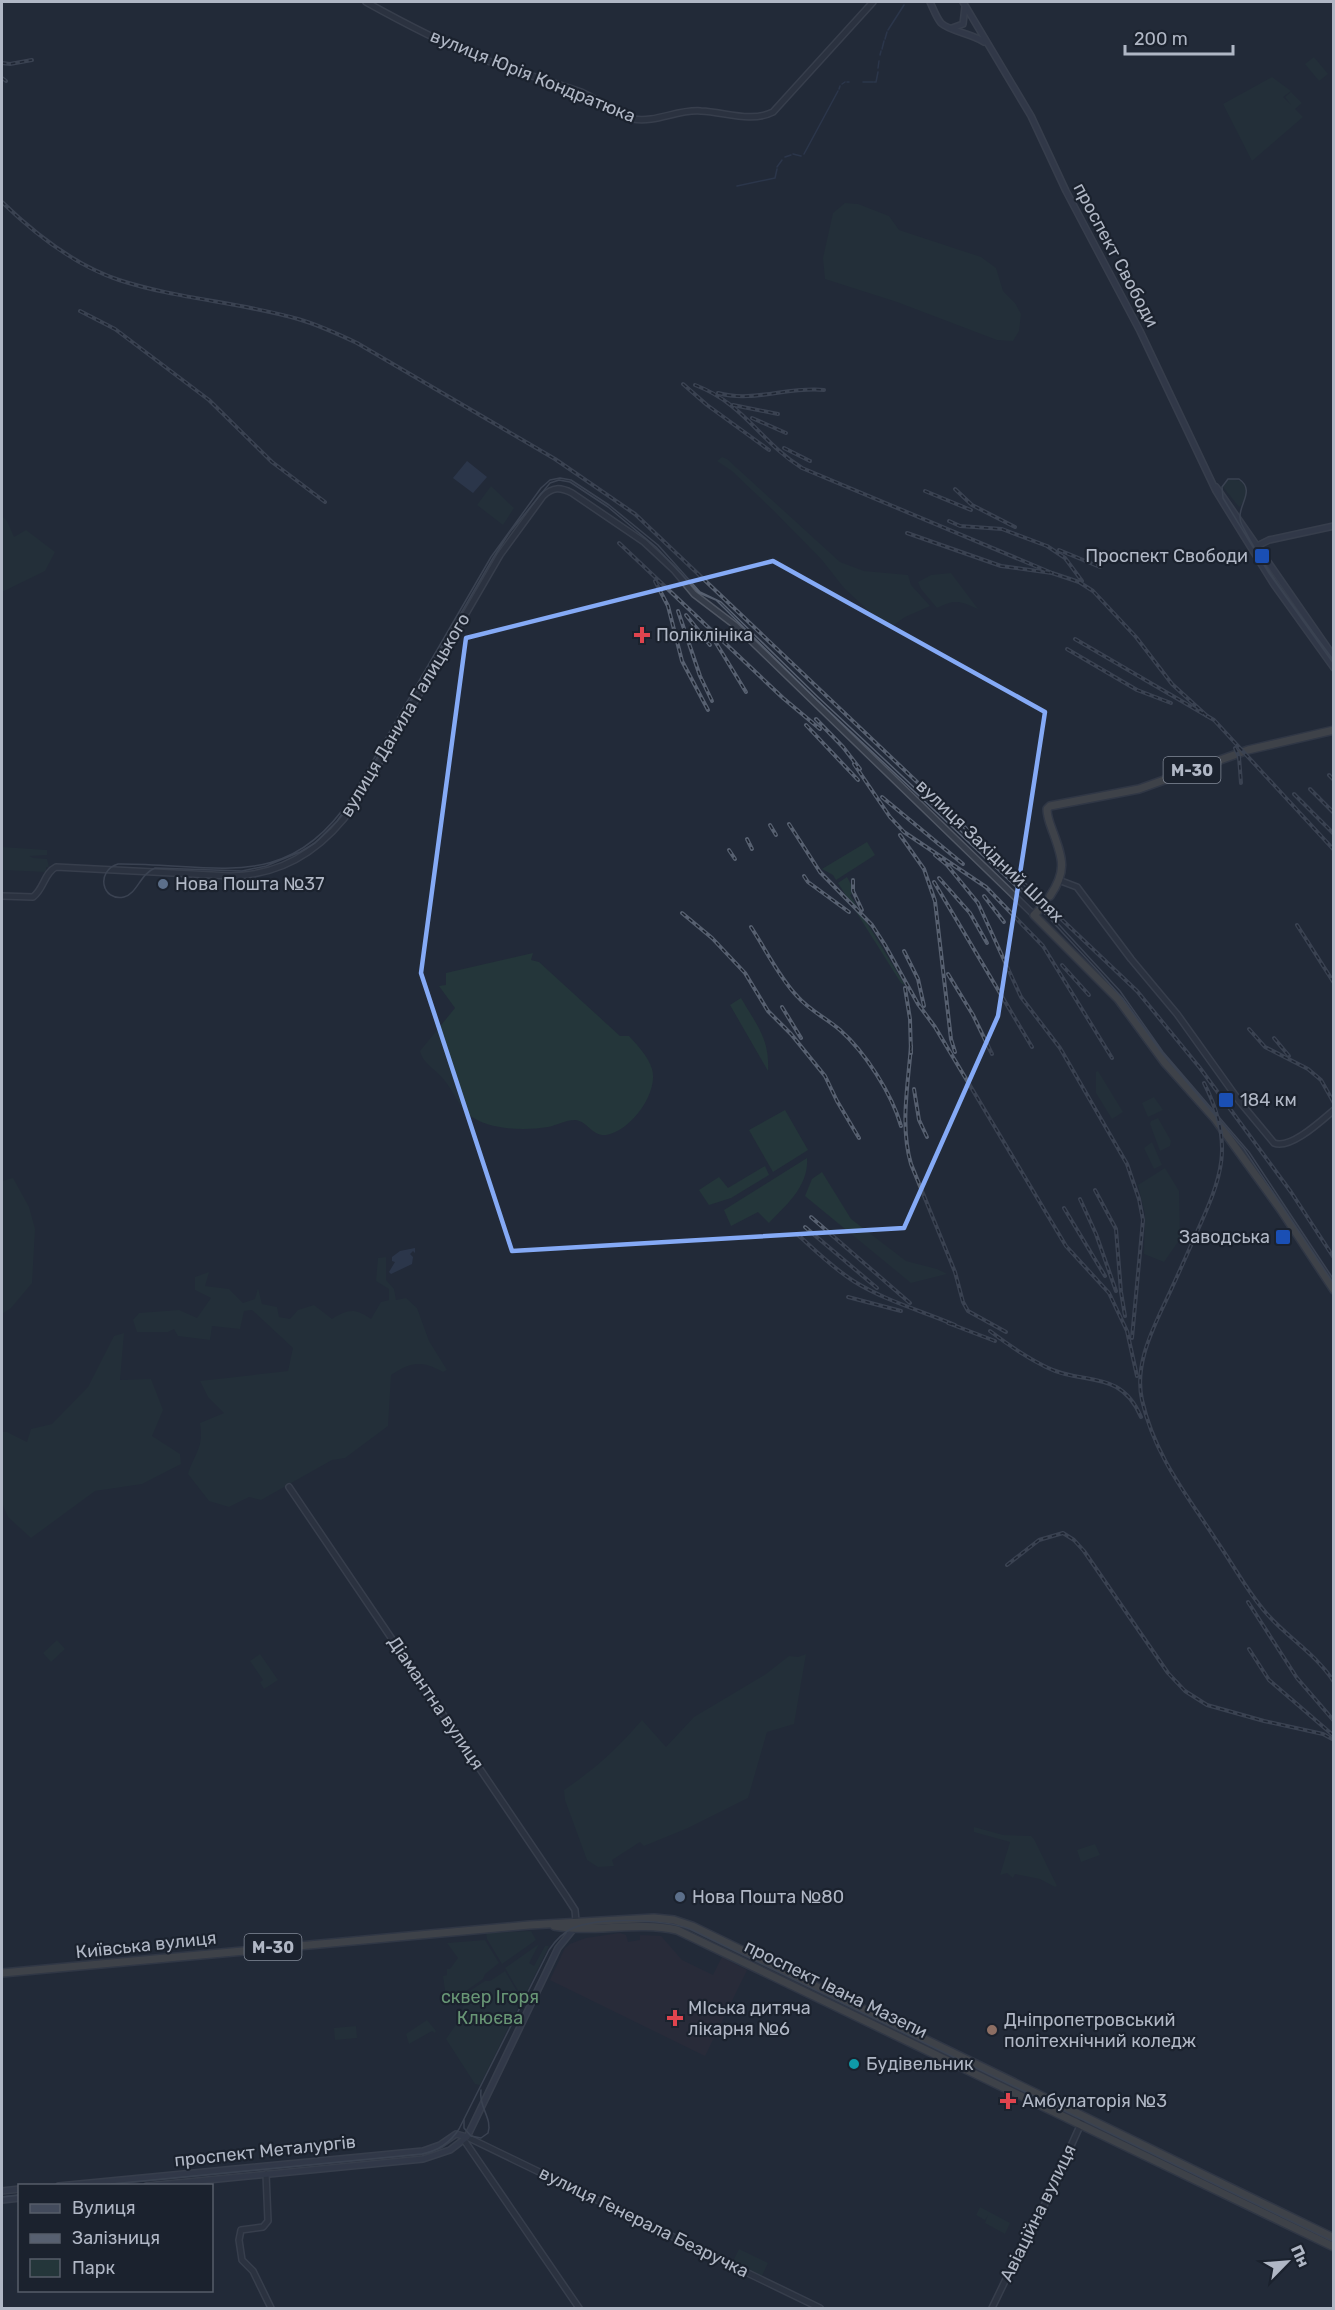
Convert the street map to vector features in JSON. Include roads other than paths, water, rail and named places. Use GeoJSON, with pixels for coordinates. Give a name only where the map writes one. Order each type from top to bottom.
{"type":"FeatureCollection","features":[{"type":"Feature","properties":{"kind":"highway","name":"М-30"},"geometry":{"type":"LineString","coordinates":[[1061,881],[1062,861],[1047,817],[1047,808],[1050,806],[1139,789],[1248,750],[1334,730]]}},
{"type":"Feature","properties":{"kind":"highway"},"geometry":{"type":"LineString","coordinates":[[1050,896],[1061,881]]}},
{"type":"Feature","properties":{"kind":"highway","name":"вулиця Західний Шлях"},"geometry":{"type":"LineString","coordinates":[[1037,912],[1118,999],[1166,1063],[1215,1119],[1281,1210],[1334,1290]]}},
{"type":"Feature","properties":{"kind":"highway","name":"проспект Івана Мазепи"},"geometry":{"type":"LineString","coordinates":[[576,1926],[654,1918],[683,1923],[1334,2247]]}},
{"type":"Feature","properties":{"kind":"highway","name":"Київська вулиця"},"geometry":{"type":"LineString","coordinates":[[2,1973],[545,1924],[576,1926]]}},
{"type":"Feature","properties":{"kind":"highway","name":"проспект Івана Мазепи"},"geometry":{"type":"LineString","coordinates":[[1082,2121],[1334,2238]]}},
{"type":"Feature","properties":{"kind":"main road"},"geometry":{"type":"LineString","coordinates":[[930,2],[942,23],[972,35],[988,45]]}},
{"type":"Feature","properties":{"kind":"main road"},"geometry":{"type":"LineString","coordinates":[[950,28],[963,24],[964,4]]}},
{"type":"Feature","properties":{"kind":"main road","name":"проспект Свободи"},"geometry":{"type":"LineString","coordinates":[[964,4],[1031,116],[1066,193],[1140,331],[1211,481],[1334,668]]}},
{"type":"Feature","properties":{"kind":"main road"},"geometry":{"type":"LineString","coordinates":[[1254,548],[1269,540],[1334,526]]}},
{"type":"Feature","properties":{"kind":"main road","name":"проспект Свободи"},"geometry":{"type":"LineString","coordinates":[[1254,548],[1334,657]]}},
{"type":"Feature","properties":{"kind":"main road"},"geometry":{"type":"LineString","coordinates":[[466,2139],[558,1948],[576,1926]]}},
{"type":"Feature","properties":{"kind":"main road","name":"проспект Металургів"},"geometry":{"type":"LineString","coordinates":[[80,2184],[423,2151],[440,2145],[456,2134],[466,2139],[450,2150],[423,2159],[167,2184]]}},
{"type":"Feature","properties":{"kind":"main road"},"geometry":{"type":"LineString","coordinates":[[2,2191],[18,2189]]}},
{"type":"Feature","properties":{"kind":"main road"},"geometry":{"type":"LineString","coordinates":[[2,2200],[18,2198]]}},
{"type":"Feature","properties":{"kind":"street","name":"вулиця Юрія Кондратюка"},"geometry":{"type":"LineString","coordinates":[[366,2],[405,24],[458,48],[517,72],[582,93],[623,116],[640,120],[688,111],[751,117],[773,112],[873,2]]}},
{"type":"Feature","properties":{"kind":"street","name":"вулиця Данила Галицького"},"geometry":{"type":"LineString","coordinates":[[2,896],[33,897],[54,867],[231,876],[255,875],[292,860],[318,846],[338,827],[355,804],[514,534],[548,492],[557,488],[566,490]]}},
{"type":"Feature","properties":{"kind":"street","name":"вулиця Західний Шлях"},"geometry":{"type":"LineString","coordinates":[[566,490],[653,550],[694,594],[736,626],[1037,912]]}},
{"type":"Feature","properties":{"kind":"street"},"geometry":{"type":"LineString","coordinates":[[1061,881],[1077,887],[1131,959],[1160,992],[1240,1102],[1274,1143],[1279,1146],[1292,1142],[1334,1110]]}},
{"type":"Feature","properties":{"kind":"street","name":"Діамантна вулиця"},"geometry":{"type":"LineString","coordinates":[[289,1487],[566,1896],[575,1910],[576,1926]]}},
{"type":"Feature","properties":{"kind":"street","name":"Авіаційна вулиця"},"geometry":{"type":"LineString","coordinates":[[992,2308],[1034,2222],[1038,2219],[1082,2121]]}},
{"type":"Feature","properties":{"kind":"street"},"geometry":{"type":"LineString","coordinates":[[466,2139],[579,2308]]}},
{"type":"Feature","properties":{"kind":"street","name":"вулиця Генерала Безручка"},"geometry":{"type":"LineString","coordinates":[[466,2139],[820,2308]]}},
{"type":"Feature","properties":{"kind":"street"},"geometry":{"type":"LineString","coordinates":[[266,2174],[268,2221],[263,2227],[241,2230],[239,2240],[242,2260],[253,2271],[272,2308]]}},
{"type":"Feature","properties":{"kind":"water"},"geometry":{"type":"Polygon","coordinates":[[[467,461],[487,477],[473,493],[453,478],[467,461]]]}},
{"type":"Feature","properties":{"kind":"water"},"geometry":{"type":"Polygon","coordinates":[[[415,1248],[415,1253],[413,1251],[410,1254],[413,1257],[412,1264],[391,1274],[389,1272],[395,1262],[392,1261],[392,1257],[400,1251],[415,1248]]]}},
{"type":"Feature","properties":{"kind":"waterway"},"geometry":{"type":"LineString","coordinates":[[888,30],[904,5]]}},
{"type":"Feature","properties":{"kind":"waterway"},"geometry":{"type":"LineString","coordinates":[[885,39],[887,32]]}},
{"type":"Feature","properties":{"kind":"waterway"},"geometry":{"type":"LineString","coordinates":[[882,49],[884,41]]}},
{"type":"Feature","properties":{"kind":"waterway"},"geometry":{"type":"LineString","coordinates":[[880,55],[881,51]]}},
{"type":"Feature","properties":{"kind":"waterway"},"geometry":{"type":"LineString","coordinates":[[878,68],[879,61]]}},
{"type":"Feature","properties":{"kind":"waterway"},"geometry":{"type":"LineString","coordinates":[[874,82],[876,82],[878,72]]}},
{"type":"Feature","properties":{"kind":"waterway"},"geometry":{"type":"LineString","coordinates":[[863,82],[873,82]]}},
{"type":"Feature","properties":{"kind":"waterway"},"geometry":{"type":"LineString","coordinates":[[804,154],[838,91]]}},
{"type":"Feature","properties":{"kind":"waterway"},"geometry":{"type":"LineString","coordinates":[[793,154],[801,156]]}},
{"type":"Feature","properties":{"kind":"waterway"},"geometry":{"type":"LineString","coordinates":[[785,157],[791,155]]}},
{"type":"Feature","properties":{"kind":"waterway"},"geometry":{"type":"LineString","coordinates":[[777,167],[782,160]]}},
{"type":"Feature","properties":{"kind":"waterway"},"geometry":{"type":"LineString","coordinates":[[737,186],[775,178],[777,169]]}},
{"type":"Feature","properties":{"kind":"tunnel"},"geometry":{"type":"LineString","coordinates":[[1039,910],[1050,896]]}},
{"type":"Feature","properties":{"kind":"tram line"},"geometry":{"type":"LineString","coordinates":[[1334,1280],[1249,1152],[1163,1052],[1120,991],[1051,916],[819,698],[721,602],[700,592],[658,545],[609,505],[571,480],[560,478],[550,480],[541,488],[491,557],[351,798],[327,829],[301,849],[275,861],[247,867],[217,868],[118,864],[106,873],[104,879],[106,891],[116,897],[124,897],[132,892],[155,868],[242,871],[266,866],[315,843],[337,821],[353,799],[510,532],[550,483],[559,480],[570,482],[608,507],[656,547],[699,593],[716,600],[817,700],[1049,918],[1123,999],[1162,1053],[1244,1149],[1334,1284]]}},
{"type":"Feature","properties":{"kind":"tram line"},"geometry":{"type":"LineString","coordinates":[[1334,661],[1285,594],[1252,543],[1240,519],[1246,489],[1239,479],[1228,479],[1222,487],[1223,498],[1269,573],[1334,664]]}},
{"type":"Feature","properties":{"kind":"tram line"},"geometry":{"type":"LineString","coordinates":[[112,2184],[422,2154],[433,2151],[448,2142],[459,2129],[556,1940],[569,1930],[585,1924],[648,1921],[690,1929],[1334,2242]]}},
{"type":"Feature","properties":{"kind":"tram line"},"geometry":{"type":"LineString","coordinates":[[464,2120],[464,2128],[471,2136],[481,2138],[488,2133],[489,2123],[482,2102],[481,2090]]}},
{"type":"Feature","properties":{"kind":"tram line"},"geometry":{"type":"LineString","coordinates":[[2,2197],[18,2195]]}},
{"type":"Feature","properties":{"kind":"railway"},"geometry":{"type":"LineString","coordinates":[[2,63],[32,60]]}},
{"type":"Feature","properties":{"kind":"railway"},"geometry":{"type":"LineString","coordinates":[[2,78],[6,81]]}},
{"type":"Feature","properties":{"kind":"railway"},"geometry":{"type":"LineString","coordinates":[[2,202],[56,247],[102,274],[163,292],[276,313],[321,327],[357,343],[555,459],[635,514],[1137,991],[1200,1068],[1291,1192],[1334,1258]]}},
{"type":"Feature","properties":{"kind":"railway"},"geometry":{"type":"LineString","coordinates":[[80,311],[115,329],[209,400],[272,462],[325,502]]}},
{"type":"Feature","properties":{"kind":"railway"},"geometry":{"type":"LineString","coordinates":[[683,384],[707,405],[769,450]]}},
{"type":"Feature","properties":{"kind":"railway"},"geometry":{"type":"LineString","coordinates":[[695,385],[727,402],[787,458],[802,468],[1052,573]]}},
{"type":"Feature","properties":{"kind":"railway"},"geometry":{"type":"LineString","coordinates":[[718,393],[744,396],[811,389],[824,390]]}},
{"type":"Feature","properties":{"kind":"railway"},"geometry":{"type":"LineString","coordinates":[[733,405],[778,414]]}},
{"type":"Feature","properties":{"kind":"railway"},"geometry":{"type":"LineString","coordinates":[[752,418],[786,433]]}},
{"type":"Feature","properties":{"kind":"railway"},"geometry":{"type":"LineString","coordinates":[[784,448],[810,461]]}},
{"type":"Feature","properties":{"kind":"railway"},"geometry":{"type":"LineString","coordinates":[[955,489],[972,505],[1015,527]]}},
{"type":"Feature","properties":{"kind":"railway"},"geometry":{"type":"LineString","coordinates":[[925,491],[971,510]]}},
{"type":"Feature","properties":{"kind":"railway"},"geometry":{"type":"LineString","coordinates":[[949,521],[960,526],[1002,529],[1047,546],[1065,558],[1082,581]]}},
{"type":"Feature","properties":{"kind":"railway"},"geometry":{"type":"LineString","coordinates":[[907,533],[1001,566],[1052,573],[1079,582],[1093,591],[1136,637],[1172,684],[1207,716]]}},
{"type":"Feature","properties":{"kind":"railway"},"geometry":{"type":"LineString","coordinates":[[619,543],[783,698],[820,729]]}},
{"type":"Feature","properties":{"kind":"railway"},"geometry":{"type":"LineString","coordinates":[[1059,550],[1100,567]]}},
{"type":"Feature","properties":{"kind":"railway"},"geometry":{"type":"LineString","coordinates":[[655,581],[668,606],[682,661],[708,710]]}},
{"type":"Feature","properties":{"kind":"railway"},"geometry":{"type":"LineString","coordinates":[[678,611],[700,676],[712,701]]}},
{"type":"Feature","properties":{"kind":"railway"},"geometry":{"type":"LineString","coordinates":[[686,615],[710,645]]}},
{"type":"Feature","properties":{"kind":"railway"},"geometry":{"type":"LineString","coordinates":[[713,638],[746,692]]}},
{"type":"Feature","properties":{"kind":"railway"},"geometry":{"type":"LineString","coordinates":[[1075,639],[1214,720],[1334,850]]}},
{"type":"Feature","properties":{"kind":"railway"},"geometry":{"type":"LineString","coordinates":[[1067,649],[1137,690],[1171,703]]}},
{"type":"Feature","properties":{"kind":"railway"},"geometry":{"type":"LineString","coordinates":[[816,719],[860,769]]}},
{"type":"Feature","properties":{"kind":"railway"},"geometry":{"type":"LineString","coordinates":[[806,725],[858,780]]}},
{"type":"Feature","properties":{"kind":"railway"},"geometry":{"type":"LineString","coordinates":[[1235,748],[1239,757],[1241,783]]}},
{"type":"Feature","properties":{"kind":"railway"},"geometry":{"type":"LineString","coordinates":[[854,764],[890,817],[904,832],[986,887],[1043,946],[1112,1058]]}},
{"type":"Feature","properties":{"kind":"railway"},"geometry":{"type":"LineString","coordinates":[[1329,775],[1334,780]]}},
{"type":"Feature","properties":{"kind":"railway"},"geometry":{"type":"LineString","coordinates":[[1310,789],[1334,813]]}},
{"type":"Feature","properties":{"kind":"railway"},"geometry":{"type":"LineString","coordinates":[[1294,794],[1334,834]]}},
{"type":"Feature","properties":{"kind":"railway"},"geometry":{"type":"LineString","coordinates":[[882,797],[963,864]]}},
{"type":"Feature","properties":{"kind":"railway"},"geometry":{"type":"LineString","coordinates":[[789,824],[820,872],[872,925],[1066,1246],[1109,1293],[1127,1331],[1137,1376]]}},
{"type":"Feature","properties":{"kind":"railway"},"geometry":{"type":"LineString","coordinates":[[770,825],[776,835]]}},
{"type":"Feature","properties":{"kind":"railway"},"geometry":{"type":"LineString","coordinates":[[900,835],[924,869],[935,901],[951,1039],[955,1052]]}},
{"type":"Feature","properties":{"kind":"railway"},"geometry":{"type":"LineString","coordinates":[[747,839],[752,849]]}},
{"type":"Feature","properties":{"kind":"railway"},"geometry":{"type":"LineString","coordinates":[[729,850],[735,859]]}},
{"type":"Feature","properties":{"kind":"railway"},"geometry":{"type":"LineString","coordinates":[[935,855],[947,865],[978,903],[1021,997],[1060,1048],[1127,1164],[1139,1199],[1143,1220],[1132,1338]]}},
{"type":"Feature","properties":{"kind":"railway"},"geometry":{"type":"LineString","coordinates":[[804,876],[808,882],[849,912]]}},
{"type":"Feature","properties":{"kind":"railway"},"geometry":{"type":"LineString","coordinates":[[939,878],[970,913],[987,943]]}},
{"type":"Feature","properties":{"kind":"railway"},"geometry":{"type":"LineString","coordinates":[[853,880],[853,891],[862,910]]}},
{"type":"Feature","properties":{"kind":"railway"},"geometry":{"type":"LineString","coordinates":[[934,882],[1032,1047]]}},
{"type":"Feature","properties":{"kind":"railway"},"geometry":{"type":"LineString","coordinates":[[984,896],[1004,922]]}},
{"type":"Feature","properties":{"kind":"railway"},"geometry":{"type":"LineString","coordinates":[[682,913],[712,938],[745,973],[768,1011],[791,1034],[825,1076],[859,1138]]}},
{"type":"Feature","properties":{"kind":"railway"},"geometry":{"type":"LineString","coordinates":[[1297,925],[1334,983]]}},
{"type":"Feature","properties":{"kind":"railway"},"geometry":{"type":"LineString","coordinates":[[751,927],[790,989],[807,1006],[840,1030],[859,1050],[884,1087],[901,1126]]}},
{"type":"Feature","properties":{"kind":"railway"},"geometry":{"type":"LineString","coordinates":[[904,951],[918,979],[924,1006]]}},
{"type":"Feature","properties":{"kind":"railway"},"geometry":{"type":"LineString","coordinates":[[1062,965],[1089,995]]}},
{"type":"Feature","properties":{"kind":"railway"},"geometry":{"type":"LineString","coordinates":[[948,974],[973,1015],[992,1054]]}},
{"type":"Feature","properties":{"kind":"railway"},"geometry":{"type":"LineString","coordinates":[[905,988],[910,1019],[911,1053]]}},
{"type":"Feature","properties":{"kind":"railway"},"geometry":{"type":"LineString","coordinates":[[782,1007],[801,1038]]}},
{"type":"Feature","properties":{"kind":"railway"},"geometry":{"type":"LineString","coordinates":[[1249,1029],[1265,1047],[1308,1069],[1321,1080],[1334,1103]]}},
{"type":"Feature","properties":{"kind":"railway"},"geometry":{"type":"LineString","coordinates":[[1274,1038],[1289,1056]]}},
{"type":"Feature","properties":{"kind":"railway"},"geometry":{"type":"LineString","coordinates":[[911,1046],[905,1120],[911,1164],[955,1272],[963,1302],[968,1311],[1006,1332]]}},
{"type":"Feature","properties":{"kind":"railway"},"geometry":{"type":"LineString","coordinates":[[1204,1083],[1214,1105],[1222,1143],[1218,1177],[1213,1195],[1144,1353],[1140,1376],[1142,1400],[1155,1440],[1173,1475],[1247,1588],[1267,1614],[1319,1663],[1334,1682]]}},
{"type":"Feature","properties":{"kind":"railway"},"geometry":{"type":"LineString","coordinates":[[914,1089],[919,1120],[927,1137]]}},
{"type":"Feature","properties":{"kind":"railway"},"geometry":{"type":"LineString","coordinates":[[1095,1190],[1116,1229],[1125,1316]]}},
{"type":"Feature","properties":{"kind":"railway"},"geometry":{"type":"LineString","coordinates":[[1080,1199],[1096,1234],[1116,1291]]}},
{"type":"Feature","properties":{"kind":"railway"},"geometry":{"type":"LineString","coordinates":[[1064,1208],[1105,1276]]}},
{"type":"Feature","properties":{"kind":"railway"},"geometry":{"type":"LineString","coordinates":[[811,1217],[910,1303]]}},
{"type":"Feature","properties":{"kind":"railway"},"geometry":{"type":"LineString","coordinates":[[805,1227],[877,1288]]}},
{"type":"Feature","properties":{"kind":"railway"},"geometry":{"type":"LineString","coordinates":[[797,1234],[832,1266],[867,1289],[955,1325]]}},
{"type":"Feature","properties":{"kind":"railway"},"geometry":{"type":"LineString","coordinates":[[848,1297],[901,1311]]}},
{"type":"Feature","properties":{"kind":"railway"},"geometry":{"type":"LineString","coordinates":[[948,1323],[995,1341]]}},
{"type":"Feature","properties":{"kind":"railway"},"geometry":{"type":"LineString","coordinates":[[990,1331],[1046,1367],[1060,1373],[1100,1381],[1122,1391],[1141,1417]]}},
{"type":"Feature","properties":{"kind":"railway"},"geometry":{"type":"LineString","coordinates":[[1007,1565],[1039,1540],[1063,1533],[1074,1540],[1084,1551],[1168,1673],[1185,1691],[1207,1705],[1323,1734],[1334,1740]]}},
{"type":"Feature","properties":{"kind":"railway"},"geometry":{"type":"LineString","coordinates":[[1248,1602],[1297,1678],[1334,1721]]}},
{"type":"Feature","properties":{"kind":"railway"},"geometry":{"type":"LineString","coordinates":[[1249,1649],[1269,1680],[1334,1736]]}},
{"type":"Feature","properties":{"kind":"place","name":"Проспект Свободи"},"geometry":{"type":"Point","coordinates":[1262,556]}},
{"type":"Feature","properties":{"kind":"place","name":"Поліклініка"},"geometry":{"type":"Point","coordinates":[642,635]}},
{"type":"Feature","properties":{"kind":"place","name":"Нова Пошта №37"},"geometry":{"type":"Point","coordinates":[163,884]}},
{"type":"Feature","properties":{"kind":"place","name":"184 км"},"geometry":{"type":"Point","coordinates":[1226,1100]}},
{"type":"Feature","properties":{"kind":"place","name":"Заводська"},"geometry":{"type":"Point","coordinates":[1283,1237]}},
{"type":"Feature","properties":{"kind":"place","name":"Нова Пошта №80"},"geometry":{"type":"Point","coordinates":[680,1897]}},
{"type":"Feature","properties":{"kind":"place","name":"МІська дитяча лікарня №6"},"geometry":{"type":"Point","coordinates":[675,2018]}},
{"type":"Feature","properties":{"kind":"place","name":"Дніпропетровський політехнічний коледж"},"geometry":{"type":"Point","coordinates":[992,2030]}},
{"type":"Feature","properties":{"kind":"place","name":"Будівельник"},"geometry":{"type":"Point","coordinates":[854,2064]}},
{"type":"Feature","properties":{"kind":"place","name":"Амбулаторія №3"},"geometry":{"type":"Point","coordinates":[1008,2101]}},
{"type":"Feature","properties":{"kind":"park label","name":"сквер Ігоря Клюєва"},"geometry":{"type":"Point","coordinates":[490,2007]}}]}
